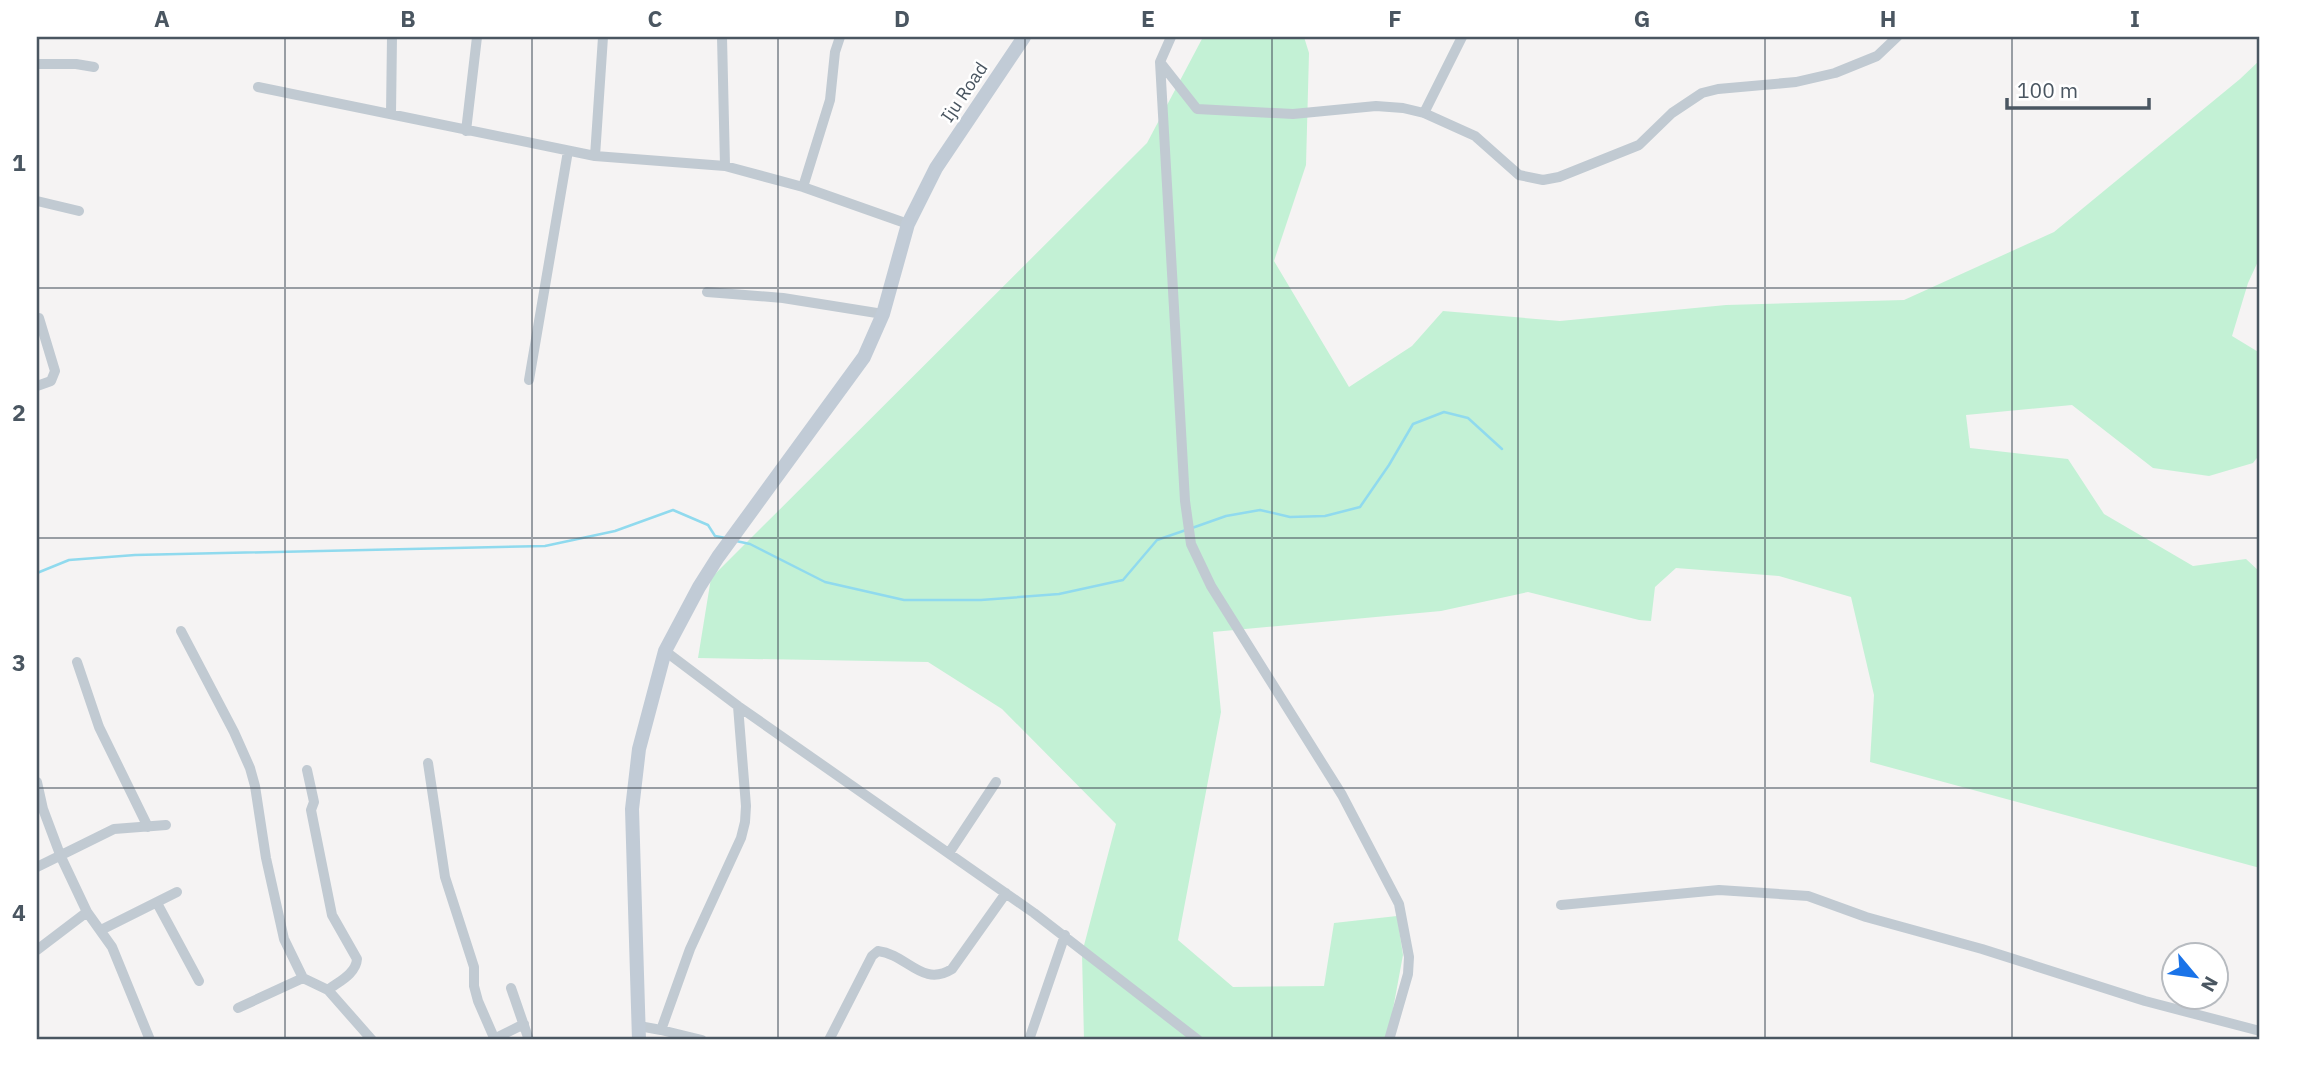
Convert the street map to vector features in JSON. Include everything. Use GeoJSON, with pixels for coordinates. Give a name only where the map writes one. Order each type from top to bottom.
{"type":"FeatureCollection","features":[{"type":"Feature","properties":{"kind":"main road","name":"Iju Road"},"geometry":{"type":"LineString","coordinates":[[639,1033],[632,809],[639,749],[665,651],[718,557],[864,357],[883,314],[908,224],[936,168],[1024,37]]}},
{"type":"Feature","properties":{"kind":"street"},"geometry":{"type":"LineString","coordinates":[[391,114],[392,37]]}},
{"type":"Feature","properties":{"kind":"street"},"geometry":{"type":"LineString","coordinates":[[466,131],[477,37]]}},
{"type":"Feature","properties":{"kind":"street"},"geometry":{"type":"LineString","coordinates":[[595,156],[603,37]]}},
{"type":"Feature","properties":{"kind":"street"},"geometry":{"type":"LineString","coordinates":[[722,37],[725,166]]}},
{"type":"Feature","properties":{"kind":"street"},"geometry":{"type":"LineString","coordinates":[[803,187],[830,100],[835,52],[840,37]]}},
{"type":"Feature","properties":{"kind":"street"},"geometry":{"type":"LineString","coordinates":[[1171,37],[1160,62],[1185,501],[1191,544],[1211,586],[1342,795],[1399,904],[1409,957],[1408,974],[1389,1040]]}},
{"type":"Feature","properties":{"kind":"street"},"geometry":{"type":"LineString","coordinates":[[1424,113],[1462,37]]}},
{"type":"Feature","properties":{"kind":"street"},"geometry":{"type":"LineString","coordinates":[[1160,62],[1197,109],[1293,114],[1376,106],[1403,108],[1424,113],[1475,136],[1518,175],[1543,180],[1559,177],[1639,145],[1672,113],[1702,93],[1718,89],[1796,82],[1835,73],[1877,56],[1897,37]]}},
{"type":"Feature","properties":{"kind":"street"},"geometry":{"type":"LineString","coordinates":[[37,64],[94,67]]}},
{"type":"Feature","properties":{"kind":"street"},"geometry":{"type":"LineString","coordinates":[[258,87],[595,156],[725,166],[803,187],[908,224]]}},
{"type":"Feature","properties":{"kind":"street"},"geometry":{"type":"LineString","coordinates":[[529,380],[568,151]]}},
{"type":"Feature","properties":{"kind":"street"},"geometry":{"type":"LineString","coordinates":[[37,201],[79,211]]}},
{"type":"Feature","properties":{"kind":"street"},"geometry":{"type":"LineString","coordinates":[[706,292],[783,298],[883,314]]}},
{"type":"Feature","properties":{"kind":"street"},"geometry":{"type":"LineString","coordinates":[[37,386],[51,382],[55,371],[39,318]]}},
{"type":"Feature","properties":{"kind":"street"},"geometry":{"type":"LineString","coordinates":[[181,631],[250,768],[284,939],[303,978],[328,990],[372,1040]]}},
{"type":"Feature","properties":{"kind":"street"},"geometry":{"type":"LineString","coordinates":[[665,651],[738,706],[1065,935],[1198,1040]]}},
{"type":"Feature","properties":{"kind":"street"},"geometry":{"type":"LineString","coordinates":[[77,662],[99,727],[148,827]]}},
{"type":"Feature","properties":{"kind":"street"},"geometry":{"type":"LineString","coordinates":[[661,1030],[690,949],[741,838],[745,822],[738,706]]}},
{"type":"Feature","properties":{"kind":"street"},"geometry":{"type":"LineString","coordinates":[[428,763],[445,877],[474,967],[474,986],[478,1001],[494,1040],[524,1024]]}},
{"type":"Feature","properties":{"kind":"street"},"geometry":{"type":"LineString","coordinates":[[307,770],[314,802],[311,810],[332,915],[357,959],[357,965],[352,971],[328,990]]}},
{"type":"Feature","properties":{"kind":"street"},"geometry":{"type":"LineString","coordinates":[[37,782],[43,809],[61,856],[87,912],[112,947],[150,1040]]}},
{"type":"Feature","properties":{"kind":"street"},"geometry":{"type":"LineString","coordinates":[[949,853],[996,782]]}},
{"type":"Feature","properties":{"kind":"street"},"geometry":{"type":"LineString","coordinates":[[37,867],[114,829],[166,825]]}},
{"type":"Feature","properties":{"kind":"street"},"geometry":{"type":"LineString","coordinates":[[1561,905],[1719,890],[1808,896],[1866,917],[1982,949],[2145,1001],[2260,1031]]}},
{"type":"Feature","properties":{"kind":"street"},"geometry":{"type":"LineString","coordinates":[[101,930],[177,892]]}},
{"type":"Feature","properties":{"kind":"street"},"geometry":{"type":"LineString","coordinates":[[829,1040],[872,956],[878,951],[886,952],[934,977],[944,975],[952,969],[1006,893]]}},
{"type":"Feature","properties":{"kind":"street"},"geometry":{"type":"LineString","coordinates":[[157,903],[199,981]]}},
{"type":"Feature","properties":{"kind":"street"},"geometry":{"type":"LineString","coordinates":[[37,950],[87,912]]}},
{"type":"Feature","properties":{"kind":"street"},"geometry":{"type":"LineString","coordinates":[[1029,1040],[1065,935]]}},
{"type":"Feature","properties":{"kind":"street"},"geometry":{"type":"LineString","coordinates":[[238,1008],[303,978]]}},
{"type":"Feature","properties":{"kind":"street"},"geometry":{"type":"LineString","coordinates":[[510,988],[528,1040]]}},
{"type":"Feature","properties":{"kind":"street"},"geometry":{"type":"LineString","coordinates":[[639,1033],[661,1030],[702,1040]]}},
{"type":"Feature","properties":{"kind":"green space"},"geometry":{"type":"Polygon","coordinates":[[[1203,37],[1304,37],[1309,53],[1306,165],[1274,261],[1349,387],[1412,346],[1443,311],[1560,321],[1726,305],[1904,300],[2054,232],[2260,60],[2260,257],[2248,283],[2232,336],[2260,353],[2260,454],[2253,463],[2209,476],[2153,468],[2072,405],[1966,415],[1970,448],[2068,459],[2104,514],[2193,566],[2246,559],[2260,572],[2260,868],[1870,762],[1874,695],[1851,597],[1779,576],[1676,568],[1655,587],[1651,621],[1528,592],[1441,611],[1213,632],[1221,712],[1178,940],[1233,987],[1324,986],[1334,923],[1397,916],[1403,955],[1388,1036],[1386,1040],[1084,1040],[1082,953],[1116,824],[1002,709],[928,662],[698,658],[711,578],[1147,143],[1203,37]]]}},
{"type":"Feature","properties":{"kind":"waterway"},"geometry":{"type":"LineString","coordinates":[[1192,528],[1226,516],[1260,510],[1290,517],[1325,516],[1360,507],[1413,424],[1444,412],[1468,418],[1502,449]]}},
{"type":"Feature","properties":{"kind":"waterway"},"geometry":{"type":"LineString","coordinates":[[37,573],[69,560],[135,555],[545,546],[615,531],[673,510],[708,525],[715,536],[726,538]]}},
{"type":"Feature","properties":{"kind":"waterway"},"geometry":{"type":"LineString","coordinates":[[736,541],[750,544],[825,582],[904,600],[981,600],[1059,594],[1123,580],[1157,540],[1186,530]]}}]}
